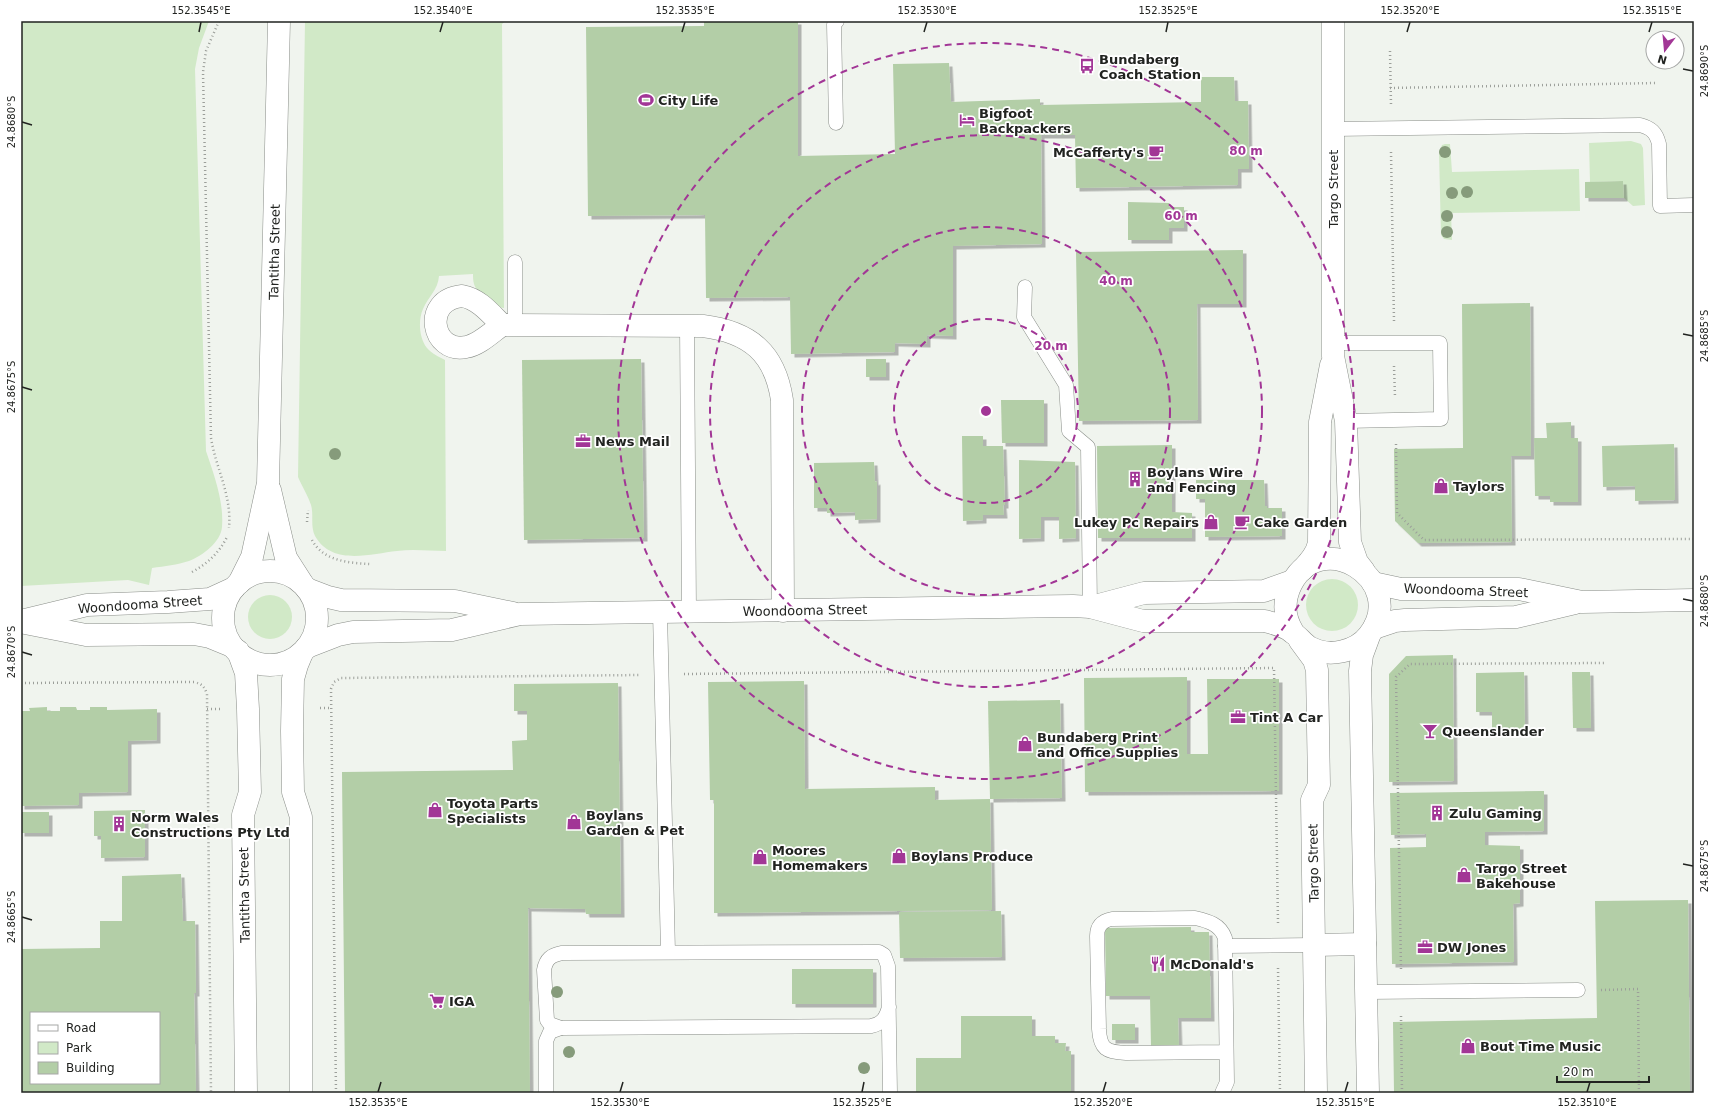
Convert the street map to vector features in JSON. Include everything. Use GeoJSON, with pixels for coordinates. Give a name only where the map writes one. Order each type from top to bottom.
{"type":"FeatureCollection","features":[{"type":"Feature","properties":{"kind":"street","name":"Tantitha Street"},"geometry":{"type":"LineString","coordinates":[[236,585],[252,557],[268,483],[279,21]]}},
{"type":"Feature","properties":{"kind":"street","name":"Targo Street"},"geometry":{"type":"LineString","coordinates":[[1297,576],[1317,551],[1319,543],[1320,422],[1333,350],[1333,21]]}},
{"type":"Feature","properties":{"kind":"street"},"geometry":{"type":"LineString","coordinates":[[509,325],[687,325],[722,329],[743,336],[760,350],[772,365],[780,384],[782,400],[783,611]]}},
{"type":"Feature","properties":{"kind":"street","name":"Targo Street"},"geometry":{"type":"LineString","coordinates":[[1333,350],[1346,421],[1350,542],[1357,562],[1368,577]]}},
{"type":"Feature","properties":{"kind":"street","name":"Tantitha Street"},"geometry":{"type":"LineString","coordinates":[[268,483],[286,558],[305,586]]}},
{"type":"Feature","properties":{"kind":"street"},"geometry":{"type":"LineString","coordinates":[[1368,1093],[1360,671],[1362,655],[1379,612],[1379,597],[1368,577],[1352,564],[1339,559],[1326,559],[1312,563],[1297,576],[1286,596],[1285,611],[1287,622],[1296,636],[1310,647],[1322,652],[1335,653],[1347,651],[1359,645],[1371,632]]}},
{"type":"Feature","properties":{"kind":"street"},"geometry":{"type":"LineString","coordinates":[[302,1093],[301,818],[293,792],[293,679],[297,665],[314,636],[318,624],[317,611],[314,599],[305,586],[291,576],[278,571],[264,571],[250,575],[236,585],[227,598],[224,616],[226,634],[235,649],[249,659],[262,664],[276,665],[290,661],[305,650]]}},
{"type":"Feature","properties":{"kind":"street","name":"Woondooma Street"},"geometry":{"type":"LineString","coordinates":[[305,586],[328,597],[341,600],[455,601],[520,614],[1090,607],[1144,593],[1264,591],[1297,576]]}},
{"type":"Feature","properties":{"kind":"street","name":"Woondooma Street"},"geometry":{"type":"LineString","coordinates":[[1368,577],[1401,589],[1519,589],[1582,602]]}},
{"type":"Feature","properties":{"kind":"street","name":"Woondooma Street"},"geometry":{"type":"LineString","coordinates":[[21,621],[87,605],[175,602],[210,599],[236,585]]}},
{"type":"Feature","properties":{"kind":"street","name":"Woondooma Street"},"geometry":{"type":"LineString","coordinates":[[1371,632],[1390,622],[1406,620],[1516,618],[1582,602],[1694,600]]}},
{"type":"Feature","properties":{"kind":"street","name":"Woondooma Street"},"geometry":{"type":"LineString","coordinates":[[1090,607],[1143,621],[1265,621],[1278,624],[1296,636]]}},
{"type":"Feature","properties":{"kind":"street","name":"Woondooma Street"},"geometry":{"type":"LineString","coordinates":[[305,650],[338,635],[353,632],[452,630],[520,614]]}},
{"type":"Feature","properties":{"kind":"street","name":"Woondooma Street"},"geometry":{"type":"LineString","coordinates":[[21,621],[86,635],[194,634],[210,637],[235,649]]}},
{"type":"Feature","properties":{"kind":"street","name":"Targo Street"},"geometry":{"type":"LineString","coordinates":[[1296,636],[1314,660],[1317,670],[1319,785],[1312,800],[1316,1093]]}},
{"type":"Feature","properties":{"kind":"street","name":"Tantitha Street"},"geometry":{"type":"LineString","coordinates":[[235,649],[246,673],[250,792],[243,815],[246,1093]]}},
{"type":"Feature","properties":{"kind":"street"},"geometry":{"type":"LineString","coordinates":[[1314,945],[1365,944]]}},
{"type":"Feature","properties":{"kind":"lane"},"geometry":{"type":"LineString","coordinates":[[836,123],[834,24],[837,21]]}},
{"type":"Feature","properties":{"kind":"lane"},"geometry":{"type":"LineString","coordinates":[[1333,129],[1647,127],[1657,136],[1659,144],[1660,206],[1694,205]]}},
{"type":"Feature","properties":{"kind":"lane"},"geometry":{"type":"LineString","coordinates":[[509,325],[515,262]]}},
{"type":"Feature","properties":{"kind":"lane"},"geometry":{"type":"LineString","coordinates":[[1025,287],[1024,317],[1066,384],[1070,431],[1088,447],[1090,607]]}},
{"type":"Feature","properties":{"kind":"lane"},"geometry":{"type":"LineString","coordinates":[[687,325],[689,612]]}},
{"type":"Feature","properties":{"kind":"lane"},"geometry":{"type":"LineString","coordinates":[[1333,350],[1440,343],[1441,419],[1346,421]]}},
{"type":"Feature","properties":{"kind":"lane"},"geometry":{"type":"LineString","coordinates":[[660,612],[668,952]]}},
{"type":"Feature","properties":{"kind":"lane"},"geometry":{"type":"LineString","coordinates":[[1222,1093],[1227,1082],[1225,946],[1223,931],[1218,926],[1208,921],[1195,918],[1106,920],[1097,930],[1099,1029],[1100,1041],[1106,1049],[1126,1053],[1226,1052]]}},
{"type":"Feature","properties":{"kind":"lane"},"geometry":{"type":"LineString","coordinates":[[1225,946],[1314,945]]}},
{"type":"Feature","properties":{"kind":"lane"},"geometry":{"type":"LineString","coordinates":[[561,1028],[550,1024],[545,1015],[544,970],[549,958],[555,954],[668,952],[880,952],[884,955],[888,966],[890,1093]]}},
{"type":"Feature","properties":{"kind":"lane"},"geometry":{"type":"LineString","coordinates":[[1366,992],[1578,990]]}},
{"type":"Feature","properties":{"kind":"lane"},"geometry":{"type":"LineString","coordinates":[[546,1093],[546,1041],[550,1032],[561,1028],[871,1026],[878,1025],[884,1020],[889,1007]]}},
{"type":"Feature","properties":{"kind":"path"},"geometry":{"type":"LineString","coordinates":[[190,573],[204,566],[219,552],[227,538],[229,513],[225,484],[214,457],[211,438],[202,72],[206,51],[220,21]]}},
{"type":"Feature","properties":{"kind":"path"},"geometry":{"type":"LineString","coordinates":[[1390,88],[1655,83]]}},
{"type":"Feature","properties":{"kind":"path"},"geometry":{"type":"LineString","coordinates":[[307,527],[308,510]]}},
{"type":"Feature","properties":{"kind":"path"},"geometry":{"type":"LineString","coordinates":[[310,535],[312,542],[321,551],[337,560],[370,564]]}},
{"type":"Feature","properties":{"kind":"path"},"geometry":{"type":"LineString","coordinates":[[1402,1093],[1396,677],[1410,664],[1606,663]]}},
{"type":"Feature","properties":{"kind":"path"},"geometry":{"type":"LineString","coordinates":[[336,1093],[331,689],[334,682],[341,678],[1274,668],[1280,1093]]}},
{"type":"Feature","properties":{"kind":"path"},"geometry":{"type":"LineString","coordinates":[[21,683],[194,682],[202,685],[205,689],[207,694],[211,1093]]}},
{"type":"Feature","properties":{"kind":"path"},"geometry":{"type":"LineString","coordinates":[[1578,990],[1638,989],[1639,1093]]}},
{"type":"Feature","properties":{"kind":"green space"},"geometry":{"type":"Polygon","coordinates":[[[21,21],[209,21],[199,48],[195,69],[206,451],[220,498],[222,527],[221,533],[215,543],[200,556],[189,561],[152,568],[149,585],[128,580],[21,586],[21,21]]]}},
{"type":"Feature","properties":{"kind":"green space"},"geometry":{"type":"Polygon","coordinates":[[[305,21],[505,21],[502,24],[504,308],[491,303],[482,296],[474,284],[473,274],[439,276],[437,285],[425,305],[420,318],[420,329],[424,344],[431,352],[445,360],[446,551],[403,550],[352,556],[341,555],[331,551],[322,545],[315,536],[311,505],[298,477],[305,21]]]}},
{"type":"Feature","properties":{"kind":"green space"},"geometry":{"type":"Polygon","coordinates":[[[1631,141],[1641,144],[1643,148],[1645,205],[1633,206],[1624,198],[1623,181],[1590,182],[1589,143],[1631,141]]]}},
{"type":"Feature","properties":{"kind":"green space"},"geometry":{"type":"Polygon","coordinates":[[[1450,144],[1452,172],[1579,169],[1580,211],[1451,213],[1452,240],[1444,239],[1441,235],[1439,152],[1442,145],[1450,144]]]}},
{"type":"Feature","properties":{"kind":"green space"},"geometry":{"type":"Polygon","coordinates":[[[1327,579],[1337,579],[1351,586],[1358,600],[1358,610],[1351,624],[1337,631],[1327,631],[1317,627],[1310,620],[1306,610],[1306,600],[1310,590],[1317,583],[1327,579]]]}},
{"type":"Feature","properties":{"kind":"green space"},"geometry":{"type":"Polygon","coordinates":[[[270,595],[282,599],[288,605],[292,617],[288,629],[282,635],[270,639],[258,635],[252,629],[248,617],[252,605],[258,599],[270,595]]]}},
{"type":"Feature","properties":{"kind":"building"},"geometry":{"type":"Polygon","coordinates":[[[704,21],[798,21],[798,156],[895,154],[893,64],[949,63],[951,102],[1040,99],[1040,105],[1201,102],[1201,77],[1234,77],[1235,101],[1248,101],[1249,169],[1238,169],[1238,185],[1076,188],[1075,135],[1041,135],[1042,244],[953,246],[953,336],[927,335],[927,344],[895,343],[895,352],[791,354],[790,297],[706,298],[705,215],[588,216],[586,27],[704,26],[704,21]]]}},
{"type":"Feature","properties":{"kind":"building"},"geometry":{"type":"Polygon","coordinates":[[[1623,181],[1624,198],[1585,198],[1585,182],[1623,181]]]}},
{"type":"Feature","properties":{"kind":"building"},"geometry":{"type":"Polygon","coordinates":[[[1128,202],[1169,203],[1169,207],[1184,207],[1184,228],[1169,228],[1169,240],[1128,240],[1128,202]]]}},
{"type":"Feature","properties":{"kind":"building"},"geometry":{"type":"Polygon","coordinates":[[[1243,250],[1243,304],[1197,304],[1198,420],[1079,421],[1076,252],[1243,250]]]}},
{"type":"Feature","properties":{"kind":"building"},"geometry":{"type":"Polygon","coordinates":[[[1530,303],[1531,456],[1511,456],[1512,542],[1418,543],[1395,521],[1394,449],[1463,448],[1462,304],[1530,303]]]}},
{"type":"Feature","properties":{"kind":"building","name":"News Mail"},"geometry":{"type":"Polygon","coordinates":[[[641,359],[644,538],[524,540],[522,360],[641,359]]]}},
{"type":"Feature","properties":{"kind":"building"},"geometry":{"type":"Polygon","coordinates":[[[866,359],[886,359],[886,377],[866,377],[866,359]]]}},
{"type":"Feature","properties":{"kind":"building"},"geometry":{"type":"Polygon","coordinates":[[[1001,400],[1044,400],[1044,443],[1002,443],[1001,400]]]}},
{"type":"Feature","properties":{"kind":"building"},"geometry":{"type":"Polygon","coordinates":[[[1571,422],[1571,438],[1578,438],[1578,502],[1550,502],[1550,496],[1535,496],[1534,438],[1547,438],[1546,423],[1571,422]]]}},
{"type":"Feature","properties":{"kind":"building"},"geometry":{"type":"Polygon","coordinates":[[[962,436],[983,436],[983,446],[1003,446],[1004,515],[983,515],[983,520],[963,521],[962,436]]]}},
{"type":"Feature","properties":{"kind":"building"},"geometry":{"type":"Polygon","coordinates":[[[1674,444],[1675,500],[1635,501],[1635,486],[1603,487],[1602,446],[1674,444]]]}},
{"type":"Feature","properties":{"kind":"building","name":"Boylans Wire and Fencing"},"geometry":{"type":"Polygon","coordinates":[[[1172,445],[1172,512],[1192,513],[1192,538],[1098,538],[1097,446],[1172,445]]]}},
{"type":"Feature","properties":{"kind":"building"},"geometry":{"type":"Polygon","coordinates":[[[1019,460],[1075,462],[1076,538],[1059,539],[1059,517],[1041,517],[1041,538],[1019,539],[1019,460]]]}},
{"type":"Feature","properties":{"kind":"building"},"geometry":{"type":"Polygon","coordinates":[[[874,462],[875,482],[877,481],[877,519],[855,520],[855,512],[827,513],[827,508],[814,508],[814,463],[874,462]]]}},
{"type":"Feature","properties":{"kind":"building"},"geometry":{"type":"Polygon","coordinates":[[[1196,480],[1264,480],[1265,506],[1267,506],[1267,508],[1282,508],[1282,536],[1205,537],[1205,499],[1196,499],[1196,480]]]}},
{"type":"Feature","properties":{"kind":"building","name":"Queenslander"},"geometry":{"type":"Polygon","coordinates":[[[1453,655],[1454,781],[1389,782],[1389,674],[1406,656],[1453,655]]]}},
{"type":"Feature","properties":{"kind":"building"},"geometry":{"type":"Polygon","coordinates":[[[1524,672],[1525,730],[1492,730],[1492,712],[1476,712],[1476,673],[1524,672]]]}},
{"type":"Feature","properties":{"kind":"building"},"geometry":{"type":"Polygon","coordinates":[[[1572,672],[1590,672],[1591,728],[1573,728],[1572,672]]]}},
{"type":"Feature","properties":{"kind":"building"},"geometry":{"type":"Polygon","coordinates":[[[1187,677],[1187,754],[1208,754],[1207,679],[1279,679],[1279,791],[1085,792],[1084,678],[1187,677]]]}},
{"type":"Feature","properties":{"kind":"building"},"geometry":{"type":"Polygon","coordinates":[[[804,681],[805,789],[935,787],[935,800],[990,799],[992,910],[714,913],[714,800],[710,800],[708,682],[804,681]]]}},
{"type":"Feature","properties":{"kind":"building"},"geometry":{"type":"Polygon","coordinates":[[[618,683],[621,914],[586,914],[585,909],[528,908],[530,1093],[345,1093],[342,772],[513,770],[512,741],[527,740],[527,711],[514,711],[514,684],[618,683]]]}},
{"type":"Feature","properties":{"kind":"building","name":"Bundaberg Print and Office Supplies"},"geometry":{"type":"Polygon","coordinates":[[[1060,700],[1062,798],[990,799],[988,701],[1060,700]]]}},
{"type":"Feature","properties":{"kind":"building"},"geometry":{"type":"Polygon","coordinates":[[[47,707],[47,711],[60,711],[60,707],[76,707],[77,710],[90,710],[90,707],[107,707],[107,710],[157,709],[157,740],[128,741],[128,792],[79,793],[79,805],[21,806],[21,711],[30,711],[29,708],[47,707]]]}},
{"type":"Feature","properties":{"kind":"building"},"geometry":{"type":"Polygon","coordinates":[[[1544,791],[1544,831],[1485,832],[1485,845],[1520,846],[1520,903],[1513,904],[1514,962],[1392,964],[1390,848],[1426,847],[1426,834],[1391,835],[1390,793],[1544,791]]]}},
{"type":"Feature","properties":{"kind":"building","name":"Norm Wales Constructions Pty Ltd"},"geometry":{"type":"Polygon","coordinates":[[[145,810],[145,857],[101,858],[101,836],[94,836],[94,811],[145,810]]]}},
{"type":"Feature","properties":{"kind":"building"},"geometry":{"type":"Polygon","coordinates":[[[21,812],[49,812],[49,833],[21,833],[21,812]]]}},
{"type":"Feature","properties":{"kind":"building"},"geometry":{"type":"Polygon","coordinates":[[[181,874],[183,921],[195,921],[196,993],[194,993],[196,1093],[21,1093],[21,949],[100,948],[100,921],[122,921],[122,876],[181,874]]]}},
{"type":"Feature","properties":{"kind":"building"},"geometry":{"type":"Polygon","coordinates":[[[1688,900],[1690,1093],[1394,1093],[1393,1022],[1597,1018],[1595,901],[1688,900]]]}},
{"type":"Feature","properties":{"kind":"building"},"geometry":{"type":"Polygon","coordinates":[[[1001,911],[1002,957],[900,958],[899,912],[1001,911]]]}},
{"type":"Feature","properties":{"kind":"building","name":"McDonald's"},"geometry":{"type":"Polygon","coordinates":[[[1191,927],[1191,932],[1209,932],[1211,1018],[1178,1018],[1179,1047],[1151,1047],[1150,996],[1106,996],[1105,928],[1191,927]]]}},
{"type":"Feature","properties":{"kind":"building"},"geometry":{"type":"Polygon","coordinates":[[[792,969],[873,969],[873,1004],[792,1004],[792,969]]]}},
{"type":"Feature","properties":{"kind":"building"},"geometry":{"type":"Polygon","coordinates":[[[961,1016],[1032,1016],[1032,1036],[1055,1036],[1055,1043],[1066,1043],[1065,1051],[1071,1051],[1071,1093],[916,1093],[916,1058],[961,1058],[961,1016]]]}},
{"type":"Feature","properties":{"kind":"building"},"geometry":{"type":"Polygon","coordinates":[[[1112,1024],[1135,1024],[1135,1040],[1112,1040],[1112,1024]]]}},
{"type":"Feature","properties":{"kind":"place","name":"Bundaberg Coach Station"},"geometry":{"type":"Point","coordinates":[1087,66]}},
{"type":"Feature","properties":{"kind":"place","name":"City Life"},"geometry":{"type":"Point","coordinates":[646,100]}},
{"type":"Feature","properties":{"kind":"place","name":"Bigfoot Backpackers"},"geometry":{"type":"Point","coordinates":[967,120]}},
{"type":"Feature","properties":{"kind":"place","name":"McCafferty's"},"geometry":{"type":"Point","coordinates":[1156,152]}},
{"type":"Feature","properties":{"kind":"place","name":"News Mail"},"geometry":{"type":"Point","coordinates":[583,441]}},
{"type":"Feature","properties":{"kind":"place","name":"Boylans Wire and Fencing"},"geometry":{"type":"Point","coordinates":[1135,479]}},
{"type":"Feature","properties":{"kind":"place","name":"Taylors"},"geometry":{"type":"Point","coordinates":[1441,486]}},
{"type":"Feature","properties":{"kind":"place","name":"Lukey Pc Repairs"},"geometry":{"type":"Point","coordinates":[1211,522]}},
{"type":"Feature","properties":{"kind":"place","name":"Cake Garden"},"geometry":{"type":"Point","coordinates":[1242,522]}},
{"type":"Feature","properties":{"kind":"place","name":"Tint A Car"},"geometry":{"type":"Point","coordinates":[1238,717]}},
{"type":"Feature","properties":{"kind":"place","name":"Queenslander"},"geometry":{"type":"Point","coordinates":[1430,731]}},
{"type":"Feature","properties":{"kind":"place","name":"Bundaberg Print and Office Supplies"},"geometry":{"type":"Point","coordinates":[1025,744]}},
{"type":"Feature","properties":{"kind":"place","name":"Toyota Parts Specialists"},"geometry":{"type":"Point","coordinates":[435,810]}},
{"type":"Feature","properties":{"kind":"place","name":"Zulu Gaming"},"geometry":{"type":"Point","coordinates":[1437,813]}},
{"type":"Feature","properties":{"kind":"place","name":"Boylans Garden & Pet"},"geometry":{"type":"Point","coordinates":[574,822]}},
{"type":"Feature","properties":{"kind":"place","name":"Norm Wales Constructions Pty Ltd"},"geometry":{"type":"Point","coordinates":[119,824]}},
{"type":"Feature","properties":{"kind":"place","name":"Boylans Produce"},"geometry":{"type":"Point","coordinates":[899,856]}},
{"type":"Feature","properties":{"kind":"place","name":"Moores Homemakers"},"geometry":{"type":"Point","coordinates":[760,857]}},
{"type":"Feature","properties":{"kind":"place","name":"Targo Street Bakehouse"},"geometry":{"type":"Point","coordinates":[1464,875]}},
{"type":"Feature","properties":{"kind":"place","name":"DW Jones"},"geometry":{"type":"Point","coordinates":[1425,947]}},
{"type":"Feature","properties":{"kind":"place","name":"McDonald's"},"geometry":{"type":"Point","coordinates":[1158,964]}},
{"type":"Feature","properties":{"kind":"place","name":"IGA"},"geometry":{"type":"Point","coordinates":[437,1001]}},
{"type":"Feature","properties":{"kind":"place","name":"Bout Time Music"},"geometry":{"type":"Point","coordinates":[1468,1046]}}]}
